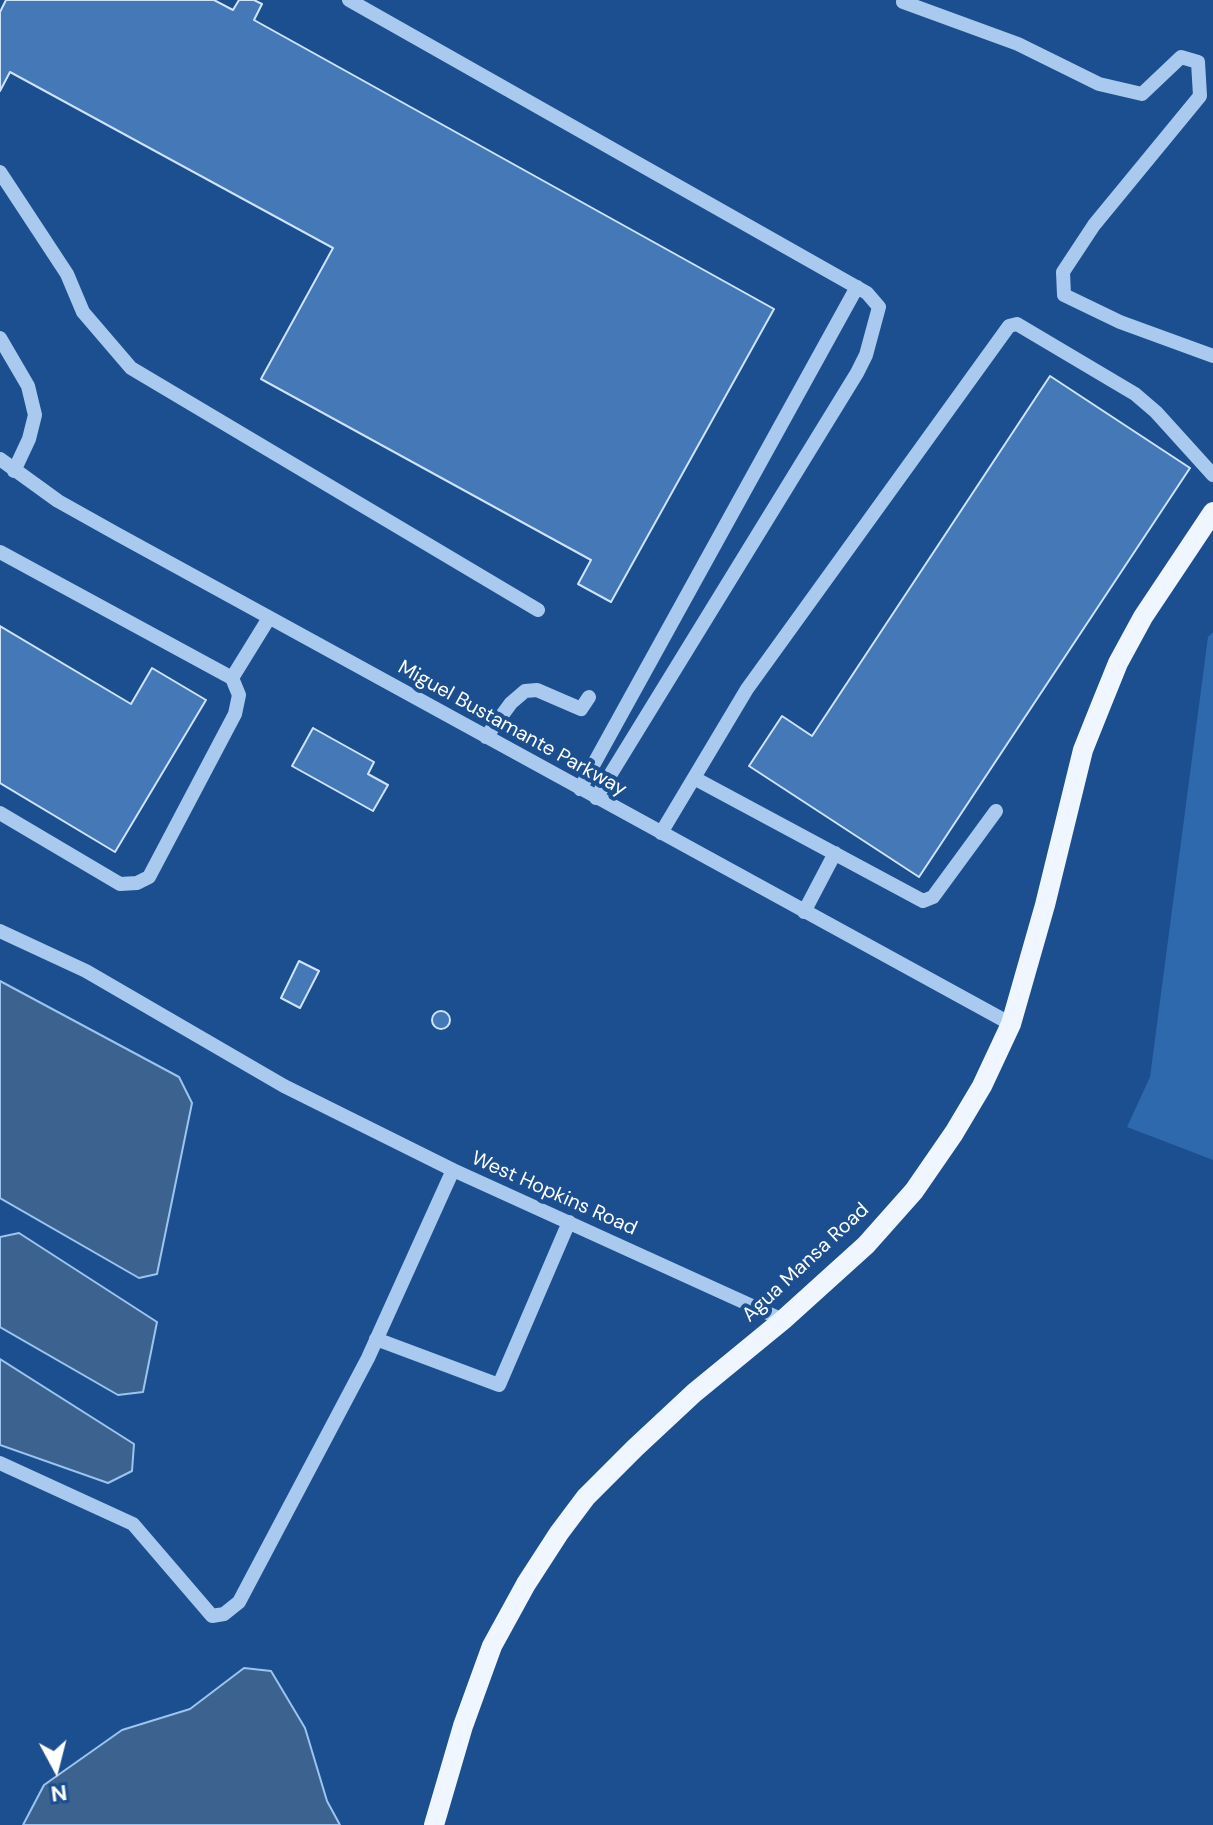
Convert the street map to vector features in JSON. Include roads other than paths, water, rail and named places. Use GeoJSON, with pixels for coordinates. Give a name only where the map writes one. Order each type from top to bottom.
{"type":"FeatureCollection","features":[{"type":"Feature","properties":{"kind":"main road","name":"Agua Mansa Road"},"geometry":{"type":"LineString","coordinates":[[434,1825],[478,1680],[508,1614],[542,1557],[586,1497],[694,1393],[783,1320],[866,1245],[914,1191],[959,1125],[982,1086],[1011,1024],[1042,920],[1083,750],[1118,663],[1143,617],[1213,512]]}},
{"type":"Feature","properties":{"kind":"street"},"geometry":{"type":"LineString","coordinates":[[349,0],[857,287],[879,307],[866,355],[596,798]]}},
{"type":"Feature","properties":{"kind":"street"},"geometry":{"type":"LineString","coordinates":[[903,2],[1018,44],[1099,84],[1142,94],[1181,57],[1198,62],[1200,96],[1094,225],[1063,272],[1064,295],[1120,322],[1213,356]]}},
{"type":"Feature","properties":{"kind":"street"},"geometry":{"type":"LineString","coordinates":[[0,172],[67,274],[83,312],[131,368],[538,610]]}},
{"type":"Feature","properties":{"kind":"street"},"geometry":{"type":"LineString","coordinates":[[580,789],[857,287]]}},
{"type":"Feature","properties":{"kind":"street"},"geometry":{"type":"LineString","coordinates":[[661,833],[747,689],[1009,326],[1017,324],[1135,394],[1156,412],[1213,475]]}},
{"type":"Feature","properties":{"kind":"street"},"geometry":{"type":"LineString","coordinates":[[0,338],[28,386],[35,415],[29,439],[14,471]]}},
{"type":"Feature","properties":{"kind":"street","name":"Miguel Bustamante Parkway"},"geometry":{"type":"LineString","coordinates":[[0,459],[58,501],[1011,1024]]}},
{"type":"Feature","properties":{"kind":"street"},"geometry":{"type":"LineString","coordinates":[[0,552],[232,678],[239,695],[235,714],[149,877],[137,883],[120,884],[0,813]]}},
{"type":"Feature","properties":{"kind":"street"},"geometry":{"type":"LineString","coordinates":[[232,678],[269,618]]}},
{"type":"Feature","properties":{"kind":"street"},"geometry":{"type":"LineString","coordinates":[[486,737],[511,703],[525,691],[537,690],[581,709],[589,697]]}},
{"type":"Feature","properties":{"kind":"street"},"geometry":{"type":"LineString","coordinates":[[694,778],[923,901],[929,900],[996,811]]}},
{"type":"Feature","properties":{"kind":"street"},"geometry":{"type":"LineString","coordinates":[[804,912],[835,853]]}},
{"type":"Feature","properties":{"kind":"street"},"geometry":{"type":"LineString","coordinates":[[0,931],[86,971],[284,1086],[453,1170]]}},
{"type":"Feature","properties":{"kind":"street","name":"West Hopkins Road"},"geometry":{"type":"LineString","coordinates":[[0,1463],[133,1524],[212,1616],[224,1614],[239,1602],[368,1358],[453,1170],[783,1320]]}},
{"type":"Feature","properties":{"kind":"street"},"geometry":{"type":"LineString","coordinates":[[376,1339],[499,1385],[569,1222]]}}]}
